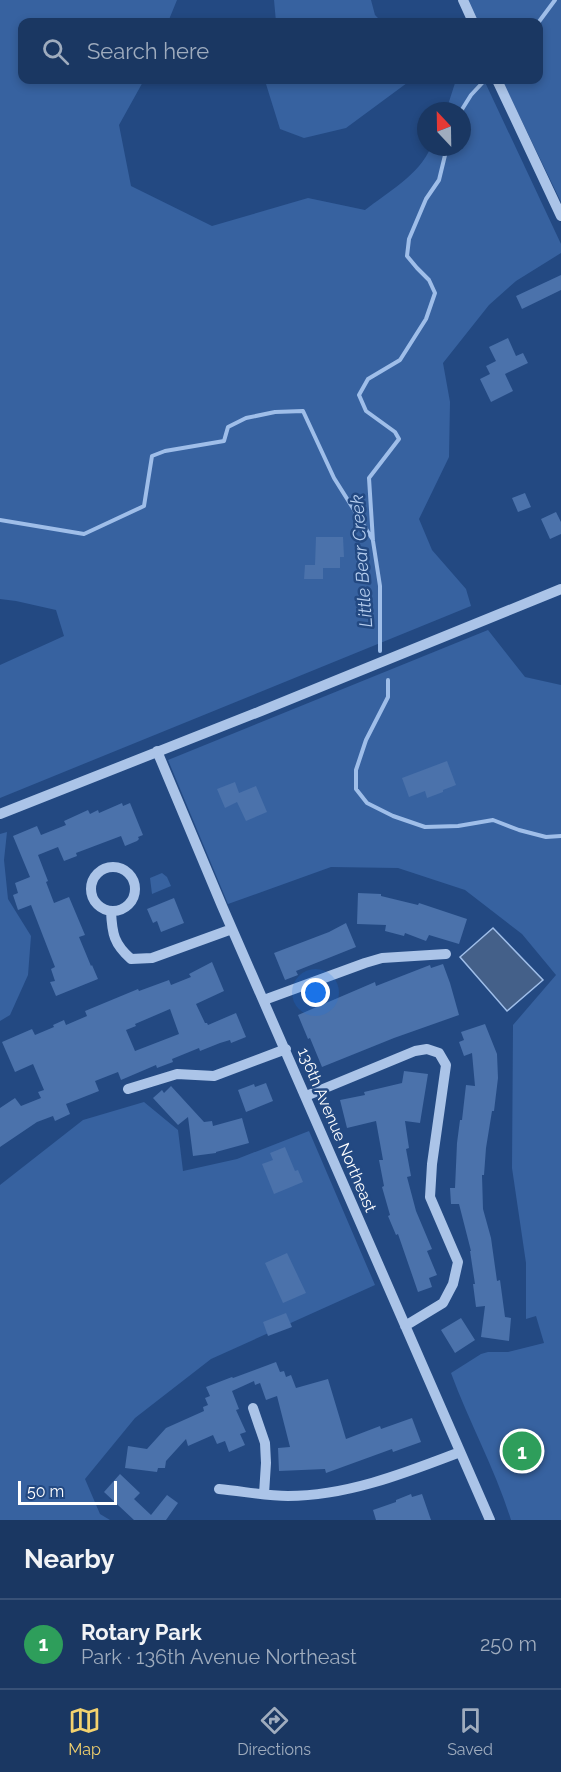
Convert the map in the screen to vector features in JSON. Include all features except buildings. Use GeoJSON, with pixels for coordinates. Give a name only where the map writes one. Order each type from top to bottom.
{"type":"FeatureCollection","features":[{"type":"Feature","properties":{"kind":"street"},"geometry":{"type":"LineString","coordinates":[[463,0],[471,18]]}},
{"type":"Feature","properties":{"kind":"street"},"geometry":{"type":"LineString","coordinates":[[499,84],[561,216]]}},
{"type":"Feature","properties":{"kind":"street"},"geometry":{"type":"LineString","coordinates":[[0,814],[561,589]]}},
{"type":"Feature","properties":{"kind":"street","name":"136th Avenue Northeast"},"geometry":{"type":"LineString","coordinates":[[157,751],[232,929],[490,1520]]}},
{"type":"Feature","properties":{"kind":"street"},"geometry":{"type":"LineString","coordinates":[[119,867],[131,875],[135,882],[135,897],[125,908],[111,911],[98,905],[91,892],[91,885],[98,872],[104,868],[119,867]]}},
{"type":"Feature","properties":{"kind":"street"},"geometry":{"type":"LineString","coordinates":[[111,911],[112,930],[116,942],[131,959],[152,958],[232,929]]}},
{"type":"Feature","properties":{"kind":"street"},"geometry":{"type":"LineString","coordinates":[[264,1000],[382,958],[446,954]]}},
{"type":"Feature","properties":{"kind":"street"},"geometry":{"type":"LineString","coordinates":[[128,1089],[177,1074],[214,1076],[286,1049]]}},
{"type":"Feature","properties":{"kind":"street"},"geometry":{"type":"LineString","coordinates":[[306,1096],[415,1051],[427,1049],[439,1053],[446,1065],[432,1164],[430,1197],[458,1262],[453,1284],[443,1302],[405,1326]]}},
{"type":"Feature","properties":{"kind":"street"},"geometry":{"type":"LineString","coordinates":[[253,1408],[265,1443],[264,1494]]}},
{"type":"Feature","properties":{"kind":"street"},"geometry":{"type":"LineString","coordinates":[[219,1489],[287,1496],[327,1493],[406,1473],[460,1452]]}},
{"type":"Feature","properties":{"kind":"shaded area"},"geometry":{"type":"Polygon","coordinates":[[[0,0],[177,0],[170,18],[18,18],[18,84],[142,84],[119,125],[131,186],[212,226],[308,198],[365,210],[393,190],[426,156],[471,156],[471,102],[449,102],[455,84],[486,84],[561,244],[561,253],[516,281],[489,305],[443,363],[450,402],[449,457],[419,519],[432,550],[466,589],[471,606],[0,798],[0,665],[64,636],[56,610],[0,599],[0,0]]]}},
{"type":"Feature","properties":{"kind":"shaded area"},"geometry":{"type":"Polygon","coordinates":[[[274,0],[371,0],[378,18],[276,18],[274,0]]]}},
{"type":"Feature","properties":{"kind":"shaded area"},"geometry":{"type":"Polygon","coordinates":[[[466,0],[561,0],[561,202],[504,84],[543,84],[543,18],[474,18],[466,0]]]}},
{"type":"Feature","properties":{"kind":"shaded area"},"geometry":{"type":"Polygon","coordinates":[[[266,84],[406,84],[346,128],[304,138],[280,129],[266,84]]]}},
{"type":"Feature","properties":{"kind":"shaded area"},"geometry":{"type":"Polygon","coordinates":[[[488,630],[525,677],[561,685],[561,1520],[511,1520],[451,1373],[481,1354],[508,1352],[544,1343],[536,1316],[526,1319],[526,1263],[512,1168],[513,1025],[556,975],[522,934],[465,890],[398,868],[331,867],[228,904],[168,760],[488,630]]]}},
{"type":"Feature","properties":{"kind":"shaded area"},"geometry":{"type":"Polygon","coordinates":[[[7,832],[4,860],[8,899],[31,936],[28,975],[10,1015],[0,1021],[0,834],[7,832]]]}},
{"type":"Feature","properties":{"kind":"shaded area"},"geometry":{"type":"Polygon","coordinates":[[[162,873],[167,877],[171,886],[152,894],[150,878],[162,873]]]}},
{"type":"Feature","properties":{"kind":"shaded area"},"geometry":{"type":"Polygon","coordinates":[[[493,928],[543,980],[507,1011],[460,957],[493,928]]]}},
{"type":"Feature","properties":{"kind":"shaded area"},"geometry":{"type":"Polygon","coordinates":[[[144,1102],[178,1130],[183,1171],[237,1159],[309,1131],[375,1285],[211,1359],[135,1418],[85,1479],[100,1514],[110,1520],[0,1520],[0,1185],[83,1120],[144,1102]]]}},
{"type":"Feature","properties":{"kind":"waterway","name":"Little Bear Creek"},"geometry":{"type":"LineString","coordinates":[[542,18],[555,0]]}},
{"type":"Feature","properties":{"kind":"waterway","name":"Little Bear Creek"},"geometry":{"type":"LineString","coordinates":[[467,102],[481,84]]}},
{"type":"Feature","properties":{"kind":"waterway","name":"Little Bear Creek"},"geometry":{"type":"LineString","coordinates":[[380,651],[380,586],[373,541],[369,478],[399,439],[395,432],[366,411],[359,395],[368,379],[400,360],[426,319],[435,293],[429,280],[407,256],[409,239],[426,199],[439,180],[445,156]]}},
{"type":"Feature","properties":{"kind":"waterway"},"geometry":{"type":"LineString","coordinates":[[0,520],[84,534],[144,506],[152,456],[165,451],[224,441],[228,427],[246,418],[275,412],[303,411],[334,478],[373,540]]}},
{"type":"Feature","properties":{"kind":"waterway","name":"Little Bear Creek"},"geometry":{"type":"LineString","coordinates":[[388,680],[388,697],[366,740],[356,770],[356,789],[367,803],[393,816],[425,827],[458,826],[493,820],[546,837],[561,836]]}},
{"type":"Feature","properties":{"kind":"place","name":"Rotary Park"},"geometry":{"type":"Point","coordinates":[522,1451]}}]}
